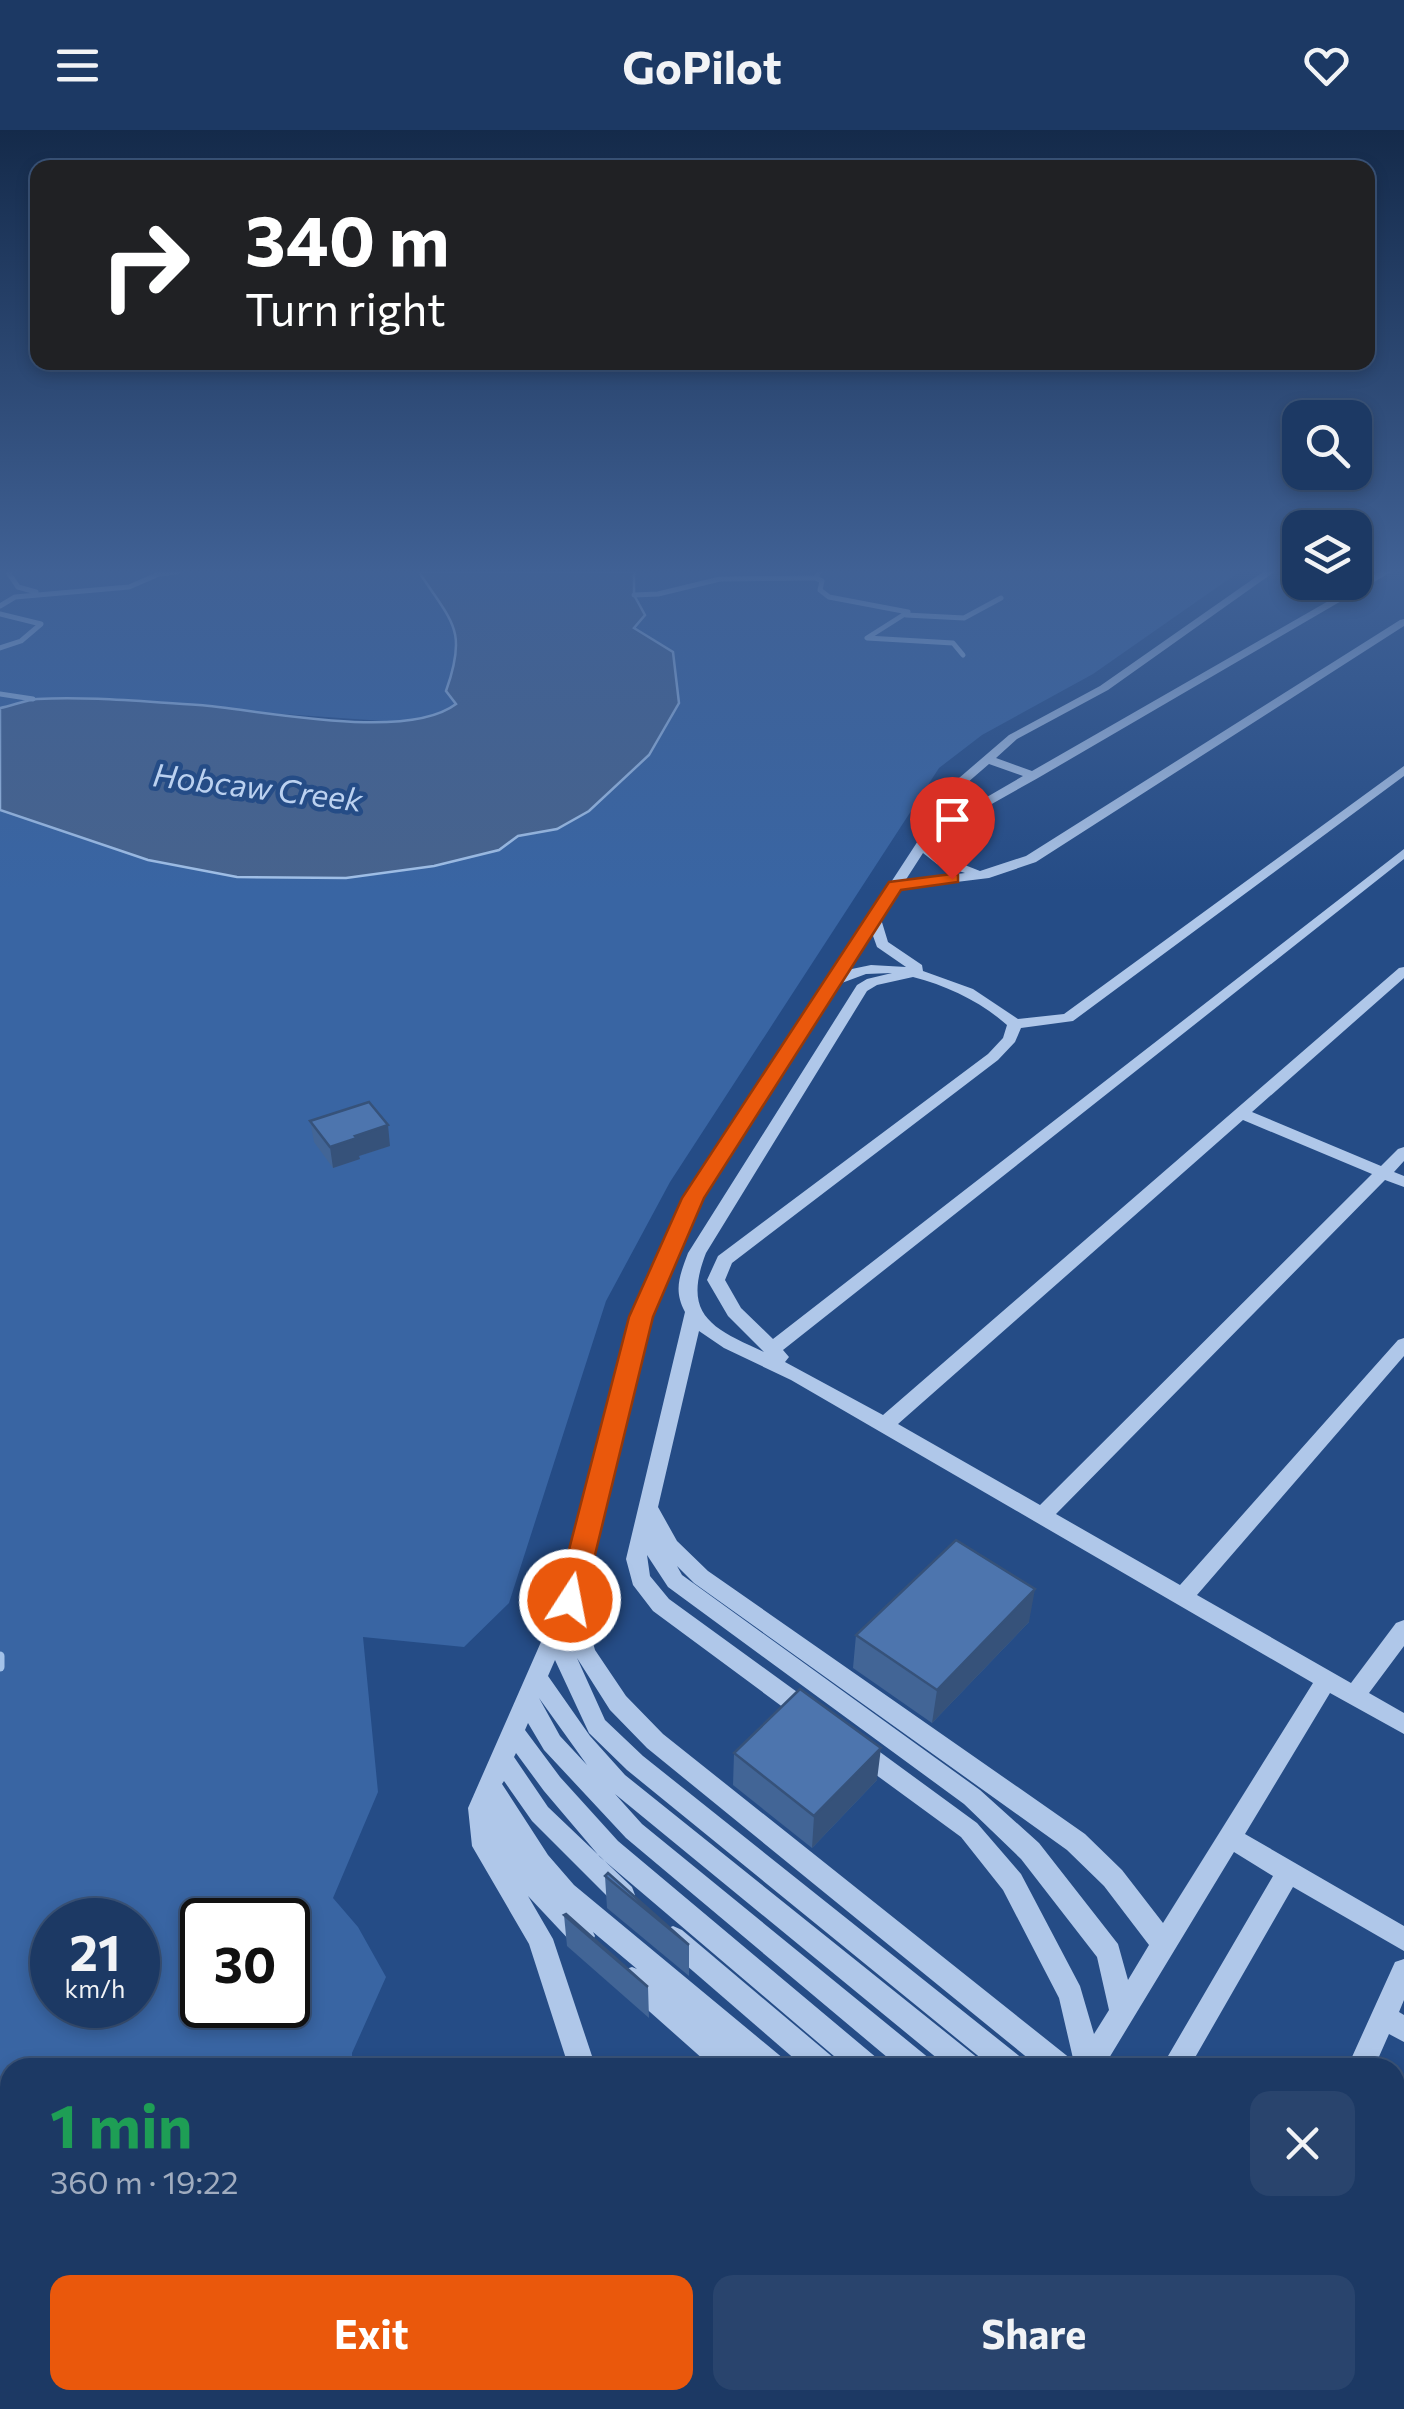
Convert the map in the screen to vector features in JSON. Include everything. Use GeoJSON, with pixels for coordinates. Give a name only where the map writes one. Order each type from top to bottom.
{"type":"FeatureCollection","features":[{"type":"Feature","properties":{"kind":"street"},"geometry":{"type":"LineString","coordinates":[[581,2058],[540,1939],[484,1846],[485,1796],[570,1600],[641,1317],[693,1198],[963,782],[1014,737],[1118,678]]}},
{"type":"Feature","properties":{"kind":"street"},"geometry":{"type":"LineString","coordinates":[[925,841],[1202,678]]}},
{"type":"Feature","properties":{"kind":"street"},"geometry":{"type":"LineString","coordinates":[[895,886],[990,874],[1031,859],[1315,678]]}},
{"type":"Feature","properties":{"kind":"street"},"geometry":{"type":"LineString","coordinates":[[986,759],[1034,776]]}},
{"type":"Feature","properties":{"kind":"street"},"geometry":{"type":"LineString","coordinates":[[833,982],[874,968],[917,972],[992,1004],[1015,1024],[1068,1018],[1404,770]]}},
{"type":"Feature","properties":{"kind":"street"},"geometry":{"type":"LineString","coordinates":[[925,841],[942,861],[990,874]]}},
{"type":"Feature","properties":{"kind":"street"},"geometry":{"type":"LineString","coordinates":[[772,1350],[1404,853]]}},
{"type":"Feature","properties":{"kind":"street"},"geometry":{"type":"LineString","coordinates":[[874,919],[882,944],[941,982]]}},
{"type":"Feature","properties":{"kind":"street"},"geometry":{"type":"LineString","coordinates":[[885,1424],[1404,971]]}},
{"type":"Feature","properties":{"kind":"street"},"geometry":{"type":"LineString","coordinates":[[917,972],[862,988],[698,1253],[686,1279],[687,1299],[701,1324],[730,1344],[798,1375],[1184,1594],[1404,1724]]}},
{"type":"Feature","properties":{"kind":"street"},"geometry":{"type":"LineString","coordinates":[[798,1375],[734,1312],[716,1280],[724,1260],[992,1057],[1010,1039],[1015,1024]]}},
{"type":"Feature","properties":{"kind":"street"},"geometry":{"type":"LineString","coordinates":[[1242,1113],[1404,1182]]}},
{"type":"Feature","properties":{"kind":"street"},"geometry":{"type":"LineString","coordinates":[[1043,1514],[1404,1152]]}},
{"type":"Feature","properties":{"kind":"street"},"geometry":{"type":"LineString","coordinates":[[694,1312],[636,1559],[640,1580],[661,1605],[969,1830],[1012,1882],[1071,1995],[1086,2058]]}},
{"type":"Feature","properties":{"kind":"street"},"geometry":{"type":"LineString","coordinates":[[1184,1594],[1404,1344]]}},
{"type":"Feature","properties":{"kind":"street"},"geometry":{"type":"LineString","coordinates":[[645,1519],[701,1576],[1076,1842],[1112,1878],[1164,1944]]}},
{"type":"Feature","properties":{"kind":"street"},"geometry":{"type":"LineString","coordinates":[[645,1519],[675,1581],[972,1797],[1030,1851],[1109,1952],[1122,2012]]}},
{"type":"Feature","properties":{"kind":"street"},"geometry":{"type":"LineString","coordinates":[[570,1600],[585,1653],[618,1703],[655,1741],[1050,2058]]}},
{"type":"Feature","properties":{"kind":"street"},"geometry":{"type":"LineString","coordinates":[[1355,1695],[1404,1628]]}},
{"type":"Feature","properties":{"kind":"street"},"geometry":{"type":"LineString","coordinates":[[555,1636],[597,1726],[635,1763],[1002,2058]]}},
{"type":"Feature","properties":{"kind":"street"},"geometry":{"type":"LineString","coordinates":[[1094,2058],[1327,1679]]}},
{"type":"Feature","properties":{"kind":"street"},"geometry":{"type":"LineString","coordinates":[[531,1688],[552,1743],[634,1830],[909,2058]]}},
{"type":"Feature","properties":{"kind":"street"},"geometry":{"type":"LineString","coordinates":[[531,1688],[617,1782],[958,2058]]}},
{"type":"Feature","properties":{"kind":"street"},"geometry":{"type":"LineString","coordinates":[[513,1731],[552,1784],[609,1848],[858,2058]]}},
{"type":"Feature","properties":{"kind":"street"},"geometry":{"type":"LineString","coordinates":[[501,1758],[540,1814],[596,1872],[814,2058]]}},
{"type":"Feature","properties":{"kind":"street"},"geometry":{"type":"LineString","coordinates":[[485,1796],[524,1875],[574,1929],[722,2058]]}},
{"type":"Feature","properties":{"kind":"street"},"geometry":{"type":"LineString","coordinates":[[485,1796],[565,1893],[763,2058]]}},
{"type":"Feature","properties":{"kind":"street"},"geometry":{"type":"LineString","coordinates":[[1229,1838],[1404,1939]]}},
{"type":"Feature","properties":{"kind":"street"},"geometry":{"type":"LineString","coordinates":[[1180,2058],[1289,1872]]}},
{"type":"Feature","properties":{"kind":"street"},"geometry":{"type":"LineString","coordinates":[[1368,2058],[1394,2023],[1404,1971]]}},
{"type":"Feature","properties":{"kind":"shaded area"},"geometry":{"type":"Polygon","coordinates":[[[0,678],[450,678],[446,691],[456,704],[442,714],[398,722],[81,700],[33,699],[0,708],[0,678]]]}},
{"type":"Feature","properties":{"kind":"shaded area"},"geometry":{"type":"Polygon","coordinates":[[[615,678],[1085,678],[982,735],[939,768],[670,1182],[606,1301],[509,1603],[464,1647],[363,1637],[378,1792],[333,1898],[358,1927],[386,1977],[352,2058],[0,2058],[0,810],[50,825],[499,850],[518,836],[557,829],[615,678]]]}},
{"type":"Feature","properties":{"kind":"water","name":"Hobcaw Creek"},"geometry":{"type":"Polygon","coordinates":[[[450,678],[676,678],[679,703],[649,755],[589,811],[557,829],[518,836],[499,850],[434,866],[346,878],[237,877],[148,860],[0,810],[0,708],[37,699],[77,698],[199,705],[332,721],[403,721],[433,715],[456,704],[446,691],[450,678]]]}},
{"type":"Feature","properties":{"kind":"building"},"geometry":{"type":"Polygon","coordinates":[[[369,1102],[388,1125],[330,1147],[310,1121],[369,1102]]]}},
{"type":"Feature","properties":{"kind":"building"},"geometry":{"type":"Polygon","coordinates":[[[956,1540],[1035,1589],[937,1690],[856,1635],[956,1540]]]}},
{"type":"Feature","properties":{"kind":"building"},"geometry":{"type":"Polygon","coordinates":[[[800,1689],[881,1748],[814,1816],[734,1753],[800,1689]]]}},
{"type":"Feature","properties":{"kind":"building"},"geometry":{"type":"Polygon","coordinates":[[[608,1873],[689,1945],[605,1876],[608,1873]]]}},
{"type":"Feature","properties":{"kind":"building"},"geometry":{"type":"Polygon","coordinates":[[[566,1914],[648,1987],[564,1915],[566,1914]]]}},
{"type":"Feature","properties":{"kind":"waterway"},"geometry":{"type":"LineString","coordinates":[[0,694],[33,699]]}},
{"type":"Feature","properties":{"kind":"waterway"},"geometry":{"type":"LineString","coordinates":[[0,1656],[0,1667]]}},
{"type":"Feature","properties":{"kind":"route"},"geometry":{"type":"LineString","coordinates":[[570,1600],[641,1317],[693,1198],[895,886],[952,879]]}}]}
